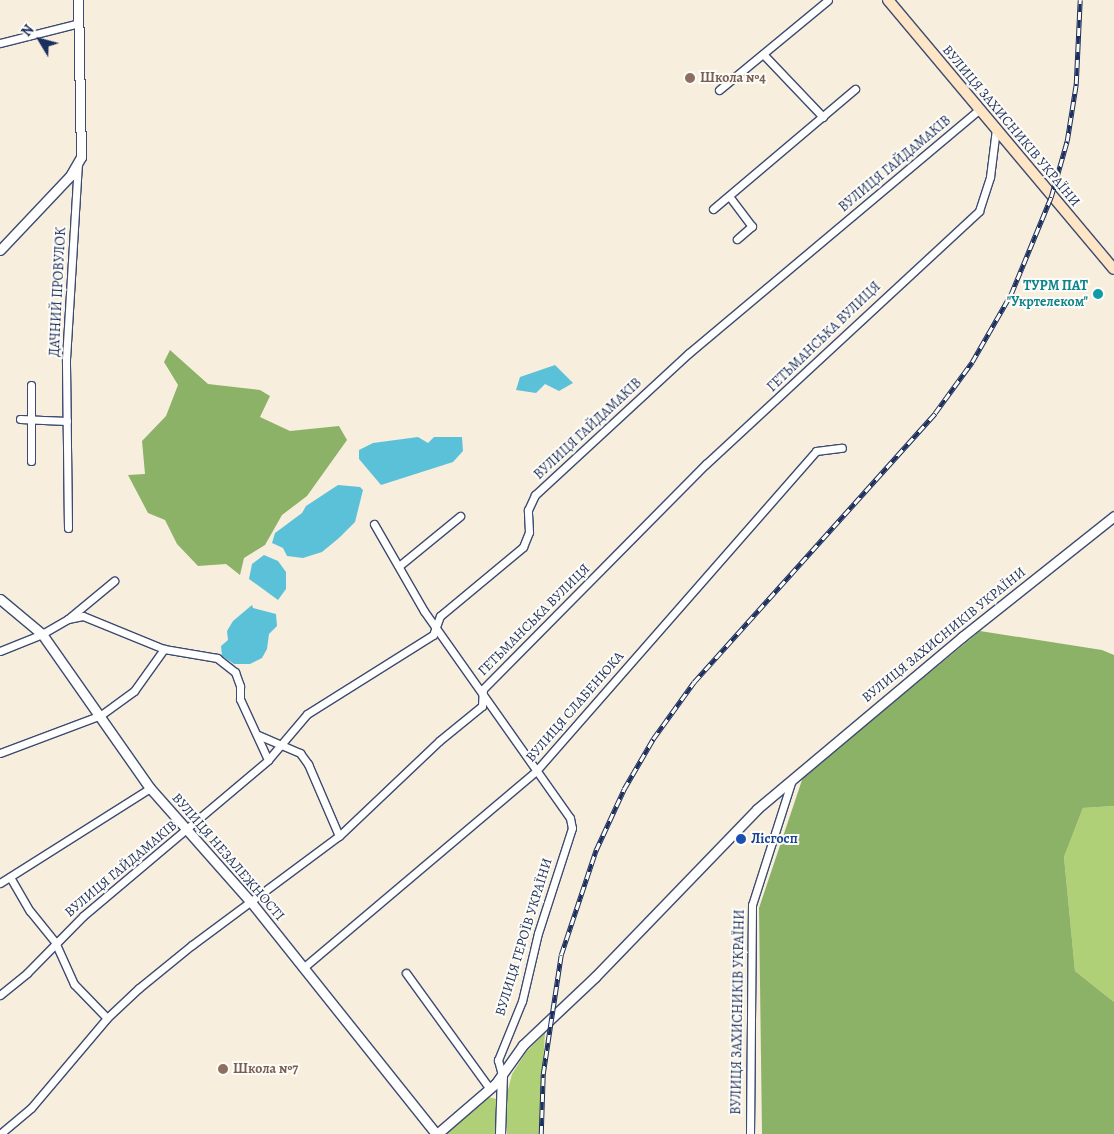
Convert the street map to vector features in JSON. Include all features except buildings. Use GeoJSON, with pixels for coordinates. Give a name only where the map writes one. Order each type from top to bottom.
{"type":"FeatureCollection","features":[{"type":"Feature","properties":{"kind":"main road","name":"ВУЛИЦЯ ЗАХИСНИКІВ УКРАЇНИ"},"geometry":{"type":"LineString","coordinates":[[888,0],[1114,269]]}},
{"type":"Feature","properties":{"kind":"street"},"geometry":{"type":"LineString","coordinates":[[0,250],[78,165],[83,148],[78,0]]}},
{"type":"Feature","properties":{"kind":"street"},"geometry":{"type":"LineString","coordinates":[[719,90],[828,0]]}},
{"type":"Feature","properties":{"kind":"street"},"geometry":{"type":"LineString","coordinates":[[0,43],[79,23]]}},
{"type":"Feature","properties":{"kind":"street"},"geometry":{"type":"LineString","coordinates":[[763,54],[823,117]]}},
{"type":"Feature","properties":{"kind":"street"},"geometry":{"type":"LineString","coordinates":[[713,209],[855,89]]}},
{"type":"Feature","properties":{"kind":"street","name":"ВУЛИЦЯ ГАЙДАМАКІВ"},"geometry":{"type":"LineString","coordinates":[[0,995],[27,973],[55,942],[268,760],[283,745],[292,728],[307,714],[436,631],[436,624],[440,616],[523,547],[530,532],[528,510],[535,495],[689,353],[979,110]]}},
{"type":"Feature","properties":{"kind":"street","name":"ГЕТЬМАНСЬКА ВУЛИЦЯ"},"geometry":{"type":"LineString","coordinates":[[0,1134],[31,1108],[107,1018],[192,945],[339,836],[439,741],[482,706],[483,689],[706,464],[979,211],[990,177],[996,130]]}},
{"type":"Feature","properties":{"kind":"street","name":"ДАЧНИЙ ПРОВУЛОК"},"geometry":{"type":"LineString","coordinates":[[68,528],[67,340],[78,165]]}},
{"type":"Feature","properties":{"kind":"street"},"geometry":{"type":"LineString","coordinates":[[729,196],[752,226],[737,240]]}},
{"type":"Feature","properties":{"kind":"street"},"geometry":{"type":"LineString","coordinates":[[31,385],[29,420],[31,461]]}},
{"type":"Feature","properties":{"kind":"street"},"geometry":{"type":"LineString","coordinates":[[20,419],[67,420]]}},
{"type":"Feature","properties":{"kind":"street","name":"ВУЛИЦЯ СЛАБЕНЮКА"},"geometry":{"type":"LineString","coordinates":[[303,968],[536,771],[816,451],[842,448]]}},
{"type":"Feature","properties":{"kind":"street"},"geometry":{"type":"LineString","coordinates":[[399,566],[460,516]]}},
{"type":"Feature","properties":{"kind":"street","name":"ВУЛИЦЯ ЗАХИСНИКІВ УКРАЇНИ"},"geometry":{"type":"LineString","coordinates":[[502,1075],[523,1045],[560,1010],[723,842],[793,777],[1114,516]]}},
{"type":"Feature","properties":{"kind":"street"},"geometry":{"type":"LineString","coordinates":[[374,524],[424,611],[436,624],[482,696],[536,771]]}},
{"type":"Feature","properties":{"kind":"street"},"geometry":{"type":"LineString","coordinates":[[0,651],[42,634],[68,619],[114,581]]}},
{"type":"Feature","properties":{"kind":"street","name":"ВУЛИЦЯ НЕЗАЛЕЖНОСТІ"},"geometry":{"type":"LineString","coordinates":[[0,599],[42,634],[101,715],[150,788],[251,902],[437,1134]]}},
{"type":"Feature","properties":{"kind":"street"},"geometry":{"type":"LineString","coordinates":[[68,619],[83,616],[164,649],[204,654],[217,658],[235,672],[240,686],[240,699],[268,760]]}},
{"type":"Feature","properties":{"kind":"street"},"geometry":{"type":"LineString","coordinates":[[0,753],[101,715],[134,690],[164,649]]}},
{"type":"Feature","properties":{"kind":"street"},"geometry":{"type":"LineString","coordinates":[[258,735],[300,753],[308,764],[339,836]]}},
{"type":"Feature","properties":{"kind":"street","name":"ВУЛИЦЯ ГЕРОЇВ УКРАЇНИ"},"geometry":{"type":"LineString","coordinates":[[502,1075],[498,1060],[522,1001],[538,933],[572,828],[570,818],[536,771]]}},
{"type":"Feature","properties":{"kind":"street","name":"ВУЛИЦЯ ЗАХИСНИКІВ УКРАЇНИ"},"geometry":{"type":"LineString","coordinates":[[750,1134],[752,905],[793,777]]}},
{"type":"Feature","properties":{"kind":"street"},"geometry":{"type":"LineString","coordinates":[[0,883],[39,856],[150,788]]}},
{"type":"Feature","properties":{"kind":"street"},"geometry":{"type":"LineString","coordinates":[[10,877],[30,911],[55,942],[74,984],[107,1018]]}},
{"type":"Feature","properties":{"kind":"street"},"geometry":{"type":"LineString","coordinates":[[406,974],[490,1089]]}},
{"type":"Feature","properties":{"kind":"street"},"geometry":{"type":"LineString","coordinates":[[437,1134],[490,1089],[502,1075]]}},
{"type":"Feature","properties":{"kind":"street"},"geometry":{"type":"LineString","coordinates":[[500,1134],[502,1075]]}},
{"type":"Feature","properties":{"kind":"green space"},"geometry":{"type":"Polygon","coordinates":[[[170,350],[208,384],[260,390],[270,396],[260,417],[290,431],[339,426],[347,440],[307,496],[282,515],[265,545],[244,558],[240,575],[226,564],[198,566],[177,544],[165,520],[148,513],[128,475],[145,474],[142,441],[166,416],[178,385],[164,362],[170,350]]]}},
{"type":"Feature","properties":{"kind":"green space"},"geometry":{"type":"Polygon","coordinates":[[[980,631],[1102,650],[1114,655],[1114,806],[1083,808],[1064,857],[1075,971],[1114,1002],[1114,1134],[762,1134],[759,908],[803,777],[980,631]]]}},
{"type":"Feature","properties":{"kind":"green space"},"geometry":{"type":"Polygon","coordinates":[[[1114,806],[1114,1002],[1075,971],[1064,857],[1083,808],[1114,806]]]}},
{"type":"Feature","properties":{"kind":"green space"},"geometry":{"type":"Polygon","coordinates":[[[545,1033],[539,1134],[507,1134],[507,1094],[512,1074],[526,1052],[545,1033]]]}},
{"type":"Feature","properties":{"kind":"green space"},"geometry":{"type":"Polygon","coordinates":[[[488,1097],[497,1099],[497,1134],[445,1134],[488,1097]]]}},
{"type":"Feature","properties":{"kind":"water"},"geometry":{"type":"Polygon","coordinates":[[[555,365],[573,383],[559,391],[545,384],[536,393],[516,390],[520,377],[555,365]]]}},
{"type":"Feature","properties":{"kind":"water"},"geometry":{"type":"Polygon","coordinates":[[[418,437],[428,443],[434,437],[462,437],[463,451],[453,462],[381,485],[359,459],[359,450],[373,443],[418,437]]]}},
{"type":"Feature","properties":{"kind":"water"},"geometry":{"type":"Polygon","coordinates":[[[338,485],[360,487],[363,490],[355,522],[339,538],[322,552],[303,558],[287,556],[283,548],[272,543],[275,533],[302,513],[306,506],[338,485]]]}},
{"type":"Feature","properties":{"kind":"water"},"geometry":{"type":"Polygon","coordinates":[[[264,555],[278,561],[286,572],[286,589],[278,600],[249,579],[252,564],[264,555]]]}},
{"type":"Feature","properties":{"kind":"water"},"geometry":{"type":"Polygon","coordinates":[[[252,605],[253,608],[276,614],[277,626],[269,634],[267,649],[262,658],[250,664],[234,664],[222,656],[221,646],[228,640],[227,631],[233,621],[252,605]]]}},
{"type":"Feature","properties":{"kind":"railway"},"geometry":{"type":"LineString","coordinates":[[541,1134],[543,1074],[561,955],[596,850],[624,789],[653,739],[694,682],[935,413],[972,362],[1011,294],[1051,197],[1067,141],[1076,84],[1080,0]]}},
{"type":"Feature","properties":{"kind":"place","name":"Школа №4"},"geometry":{"type":"Point","coordinates":[690,78]}},
{"type":"Feature","properties":{"kind":"place","name":"ТУРМ ПАТ \"Укртелеком\""},"geometry":{"type":"Point","coordinates":[1098,294]}},
{"type":"Feature","properties":{"kind":"place","name":"Лісгосп"},"geometry":{"type":"Point","coordinates":[741,839]}},
{"type":"Feature","properties":{"kind":"place","name":"Школа №7"},"geometry":{"type":"Point","coordinates":[223,1069]}}]}
